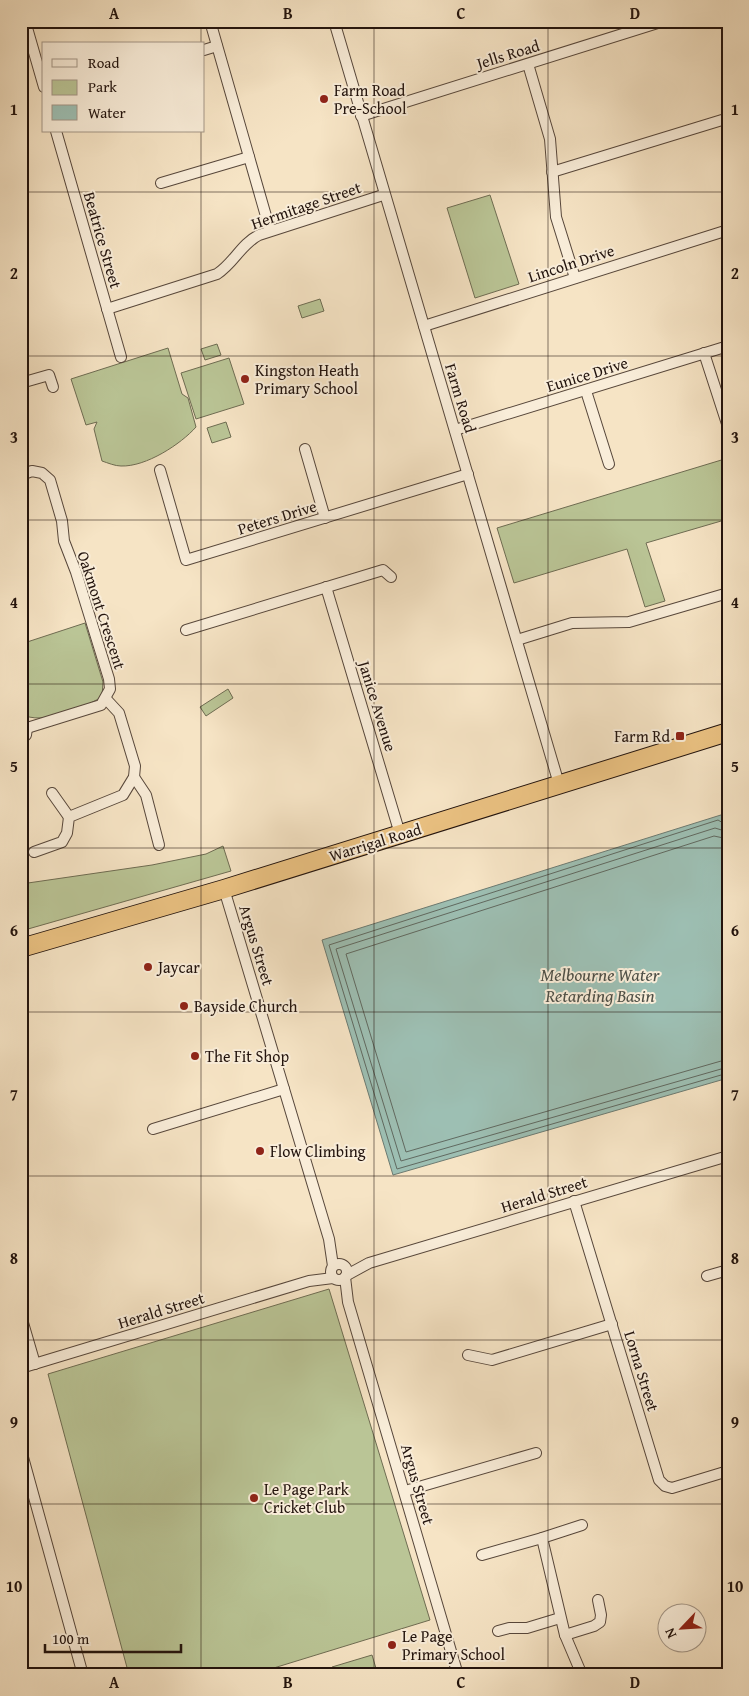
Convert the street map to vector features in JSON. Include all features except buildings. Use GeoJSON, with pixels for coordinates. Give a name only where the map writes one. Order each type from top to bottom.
{"type":"FeatureCollection","features":[{"type":"Feature","properties":{"kind":"highway","name":"Warrigal Road"},"geometry":{"type":"LineString","coordinates":[[21,948],[224,888],[728,732]]}},
{"type":"Feature","properties":{"kind":"street"},"geometry":{"type":"LineString","coordinates":[[25,21],[42,80]]}},
{"type":"Feature","properties":{"kind":"street"},"geometry":{"type":"LineString","coordinates":[[210,21],[270,230]]}},
{"type":"Feature","properties":{"kind":"street","name":"Farm Road"},"geometry":{"type":"LineString","coordinates":[[334,21],[383,195],[424,326],[559,784]]}},
{"type":"Feature","properties":{"kind":"street","name":"Jells Road"},"geometry":{"type":"LineString","coordinates":[[361,116],[664,21]]}},
{"type":"Feature","properties":{"kind":"street"},"geometry":{"type":"LineString","coordinates":[[205,50],[217,46]]}},
{"type":"Feature","properties":{"kind":"street"},"geometry":{"type":"LineString","coordinates":[[528,64],[548,132],[556,217],[575,278]]}},
{"type":"Feature","properties":{"kind":"street"},"geometry":{"type":"LineString","coordinates":[[552,172],[722,120]]}},
{"type":"Feature","properties":{"kind":"street","name":"Beatrice Street"},"geometry":{"type":"LineString","coordinates":[[56,132],[121,357]]}},
{"type":"Feature","properties":{"kind":"street"},"geometry":{"type":"LineString","coordinates":[[161,183],[249,157]]}},
{"type":"Feature","properties":{"kind":"street","name":"Hermitage Street"},"geometry":{"type":"LineString","coordinates":[[107,309],[217,274],[227,267],[248,241],[270,230],[383,195]]}},
{"type":"Feature","properties":{"kind":"street","name":"Lincoln Drive"},"geometry":{"type":"LineString","coordinates":[[424,326],[728,230]]}},
{"type":"Feature","properties":{"kind":"street","name":"Eunice Drive"},"geometry":{"type":"LineString","coordinates":[[455,430],[728,346]]}},
{"type":"Feature","properties":{"kind":"street"},"geometry":{"type":"LineString","coordinates":[[704,353],[728,427]]}},
{"type":"Feature","properties":{"kind":"street"},"geometry":{"type":"LineString","coordinates":[[21,383],[53,374],[53,387]]}},
{"type":"Feature","properties":{"kind":"street"},"geometry":{"type":"LineString","coordinates":[[586,390],[609,464]]}},
{"type":"Feature","properties":{"kind":"street"},"geometry":{"type":"LineString","coordinates":[[305,449],[325,518]]}},
{"type":"Feature","properties":{"kind":"street","name":"Peters Drive"},"geometry":{"type":"LineString","coordinates":[[160,470],[186,560],[468,474]]}},
{"type":"Feature","properties":{"kind":"street","name":"Oakmont Crescent"},"geometry":{"type":"LineString","coordinates":[[21,475],[32,471],[42,472],[50,480],[62,521],[64,541],[76,572],[109,679],[110,689],[106,699]]}},
{"type":"Feature","properties":{"kind":"street"},"geometry":{"type":"LineString","coordinates":[[186,630],[383,570],[391,577]]}},
{"type":"Feature","properties":{"kind":"street","name":"Janice Avenue"},"geometry":{"type":"LineString","coordinates":[[326,587],[400,834]]}},
{"type":"Feature","properties":{"kind":"street"},"geometry":{"type":"LineString","coordinates":[[517,640],[572,623],[629,622],[728,593]]}},
{"type":"Feature","properties":{"kind":"street"},"geometry":{"type":"LineString","coordinates":[[21,739],[26,735],[24,724],[94,708],[102,705],[106,699],[119,713],[134,766],[134,777],[123,795],[69,817]]}},
{"type":"Feature","properties":{"kind":"street"},"geometry":{"type":"LineString","coordinates":[[134,777],[146,796],[159,845]]}},
{"type":"Feature","properties":{"kind":"street"},"geometry":{"type":"LineString","coordinates":[[34,852],[62,842],[67,833],[69,817],[52,793]]}},
{"type":"Feature","properties":{"kind":"street","name":"Argus Street"},"geometry":{"type":"LineString","coordinates":[[224,888],[405,1491],[458,1675]]}},
{"type":"Feature","properties":{"kind":"street"},"geometry":{"type":"LineString","coordinates":[[153,1129],[284,1089]]}},
{"type":"Feature","properties":{"kind":"street","name":"Herald Street"},"geometry":{"type":"LineString","coordinates":[[21,1368],[728,1156]]}},
{"type":"Feature","properties":{"kind":"street","name":"Lorna Street"},"geometry":{"type":"LineString","coordinates":[[574,1201],[662,1484],[668,1487],[677,1487],[728,1471]]}},
{"type":"Feature","properties":{"kind":"street"},"geometry":{"type":"LineString","coordinates":[[707,1276],[728,1270]]}},
{"type":"Feature","properties":{"kind":"street"},"geometry":{"type":"LineString","coordinates":[[21,1316],[36,1364]]}},
{"type":"Feature","properties":{"kind":"street"},"geometry":{"type":"LineString","coordinates":[[468,1356],[492,1360],[612,1324]]}},
{"type":"Feature","properties":{"kind":"street"},"geometry":{"type":"LineString","coordinates":[[21,1450],[83,1675]]}},
{"type":"Feature","properties":{"kind":"street"},"geometry":{"type":"LineString","coordinates":[[405,1491],[536,1453]]}},
{"type":"Feature","properties":{"kind":"street"},"geometry":{"type":"LineString","coordinates":[[482,1556],[582,1525]]}},
{"type":"Feature","properties":{"kind":"street"},"geometry":{"type":"LineString","coordinates":[[542,1538],[560,1618],[582,1675]]}},
{"type":"Feature","properties":{"kind":"street"},"geometry":{"type":"LineString","coordinates":[[565,1634],[594,1626],[600,1622],[602,1616],[598,1600]]}},
{"type":"Feature","properties":{"kind":"street"},"geometry":{"type":"LineString","coordinates":[[498,1631],[509,1628],[527,1628],[560,1618]]}},
{"type":"Feature","properties":{"kind":"green space"},"geometry":{"type":"Polygon","coordinates":[[[490,195],[519,284],[475,298],[447,208],[490,195]]]}},
{"type":"Feature","properties":{"kind":"green space"},"geometry":{"type":"Polygon","coordinates":[[[320,299],[324,311],[302,318],[298,306],[320,299]]]}},
{"type":"Feature","properties":{"kind":"green space"},"geometry":{"type":"Polygon","coordinates":[[[217,344],[221,355],[205,360],[201,349],[217,344]]]}},
{"type":"Feature","properties":{"kind":"green space"},"geometry":{"type":"Polygon","coordinates":[[[168,348],[182,394],[188,398],[196,427],[172,447],[141,463],[121,466],[102,461],[94,429],[97,422],[86,425],[71,379],[168,348]]]}},
{"type":"Feature","properties":{"kind":"green space"},"geometry":{"type":"Polygon","coordinates":[[[229,358],[244,404],[196,419],[181,373],[229,358]]]}},
{"type":"Feature","properties":{"kind":"green space"},"geometry":{"type":"Polygon","coordinates":[[[226,422],[231,437],[212,443],[207,428],[226,422]]]}},
{"type":"Feature","properties":{"kind":"green space"},"geometry":{"type":"Polygon","coordinates":[[[728,458],[728,519],[646,543],[665,601],[645,607],[627,549],[514,583],[497,528],[728,458]]]}},
{"type":"Feature","properties":{"kind":"green space"},"geometry":{"type":"Polygon","coordinates":[[[85,623],[103,682],[102,697],[84,706],[51,717],[30,717],[21,714],[21,644],[85,623]]]}},
{"type":"Feature","properties":{"kind":"green space"},"geometry":{"type":"Polygon","coordinates":[[[228,689],[233,698],[206,716],[200,707],[228,689]]]}},
{"type":"Feature","properties":{"kind":"green space"},"geometry":{"type":"Polygon","coordinates":[[[223,846],[231,871],[21,931],[21,884],[152,865],[206,854],[223,846]]]}},
{"type":"Feature","properties":{"kind":"green space"},"geometry":{"type":"Polygon","coordinates":[[[329,1289],[430,1620],[251,1675],[129,1675],[48,1374],[329,1289]]]}},
{"type":"Feature","properties":{"kind":"green space"},"geometry":{"type":"Polygon","coordinates":[[[372,1655],[378,1675],[335,1675],[332,1667],[372,1655]]]}},
{"type":"Feature","properties":{"kind":"water","name":"Melbourne Water Retarding Basin"},"geometry":{"type":"Polygon","coordinates":[[[724,814],[728,828],[728,1078],[393,1175],[322,940],[724,814]]]}},
{"type":"Feature","properties":{"kind":"place","name":"Farm Road Pre-School"},"geometry":{"type":"Point","coordinates":[324,99]}},
{"type":"Feature","properties":{"kind":"place","name":"Kingston Heath Primary School"},"geometry":{"type":"Point","coordinates":[245,379]}},
{"type":"Feature","properties":{"kind":"place","name":"Farm Rd"},"geometry":{"type":"Point","coordinates":[680,736]}},
{"type":"Feature","properties":{"kind":"place","name":"Jaycar"},"geometry":{"type":"Point","coordinates":[148,967]}},
{"type":"Feature","properties":{"kind":"place","name":"Bayside Church"},"geometry":{"type":"Point","coordinates":[184,1006]}},
{"type":"Feature","properties":{"kind":"place","name":"The Fit Shop"},"geometry":{"type":"Point","coordinates":[195,1056]}},
{"type":"Feature","properties":{"kind":"place","name":"Flow Climbing"},"geometry":{"type":"Point","coordinates":[260,1151]}},
{"type":"Feature","properties":{"kind":"place","name":"Le Page Park Cricket Club"},"geometry":{"type":"Point","coordinates":[254,1498]}},
{"type":"Feature","properties":{"kind":"place","name":"Le Page Primary School"},"geometry":{"type":"Point","coordinates":[392,1645]}}]}
